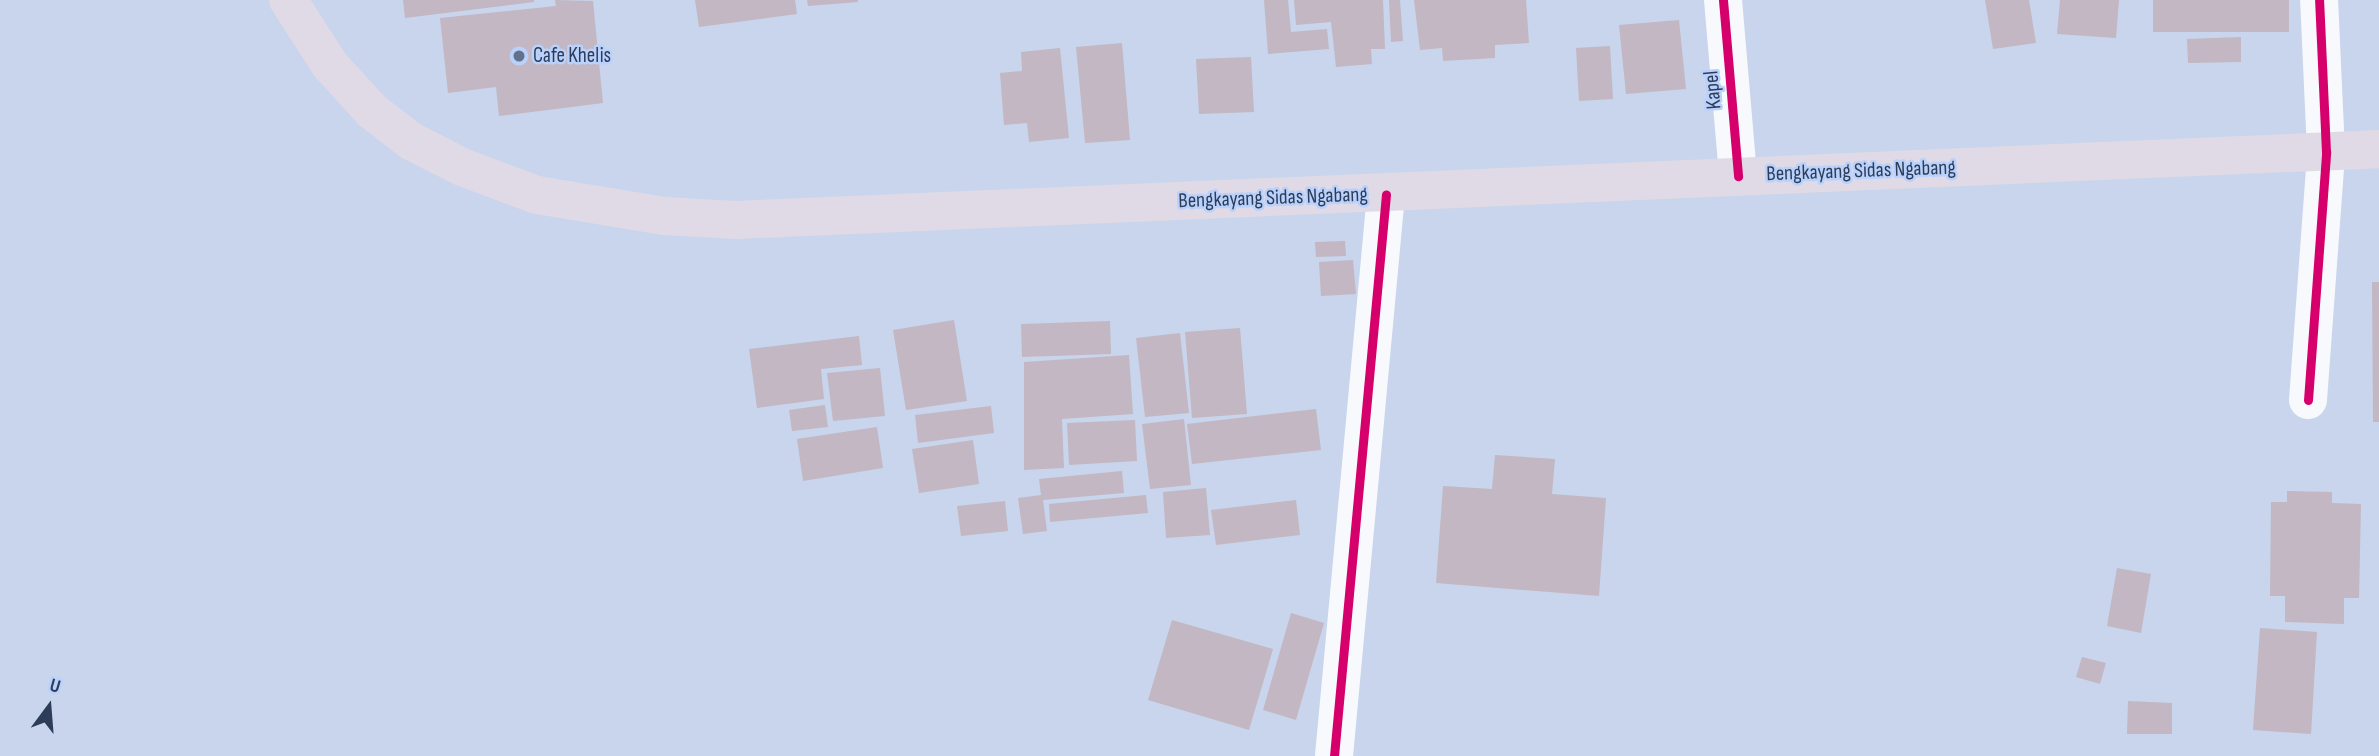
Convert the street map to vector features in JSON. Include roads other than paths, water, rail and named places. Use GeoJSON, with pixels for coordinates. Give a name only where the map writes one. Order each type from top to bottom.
{"type":"FeatureCollection","features":[{"type":"Feature","properties":{"kind":"highway","name":"Bengkayang Sidas Ngabang"},"geometry":{"type":"LineString","coordinates":[[288,0],[330,65],[372,111],[411,141],[462,167],[537,195],[664,216],[736,220],[2379,149]]}},
{"type":"Feature","properties":{"kind":"street","name":"Kapel"},"geometry":{"type":"LineString","coordinates":[[1723,0],[1738,176]]}},
{"type":"Feature","properties":{"kind":"street"},"geometry":{"type":"LineString","coordinates":[[2308,400],[2326,152],[2319,0]]}},
{"type":"Feature","properties":{"kind":"street"},"geometry":{"type":"LineString","coordinates":[[1334,756],[1385,194]]}},
{"type":"Feature","properties":{"kind":"place","name":"Cafe Khelis"},"geometry":{"type":"Point","coordinates":[519,56]}}]}
